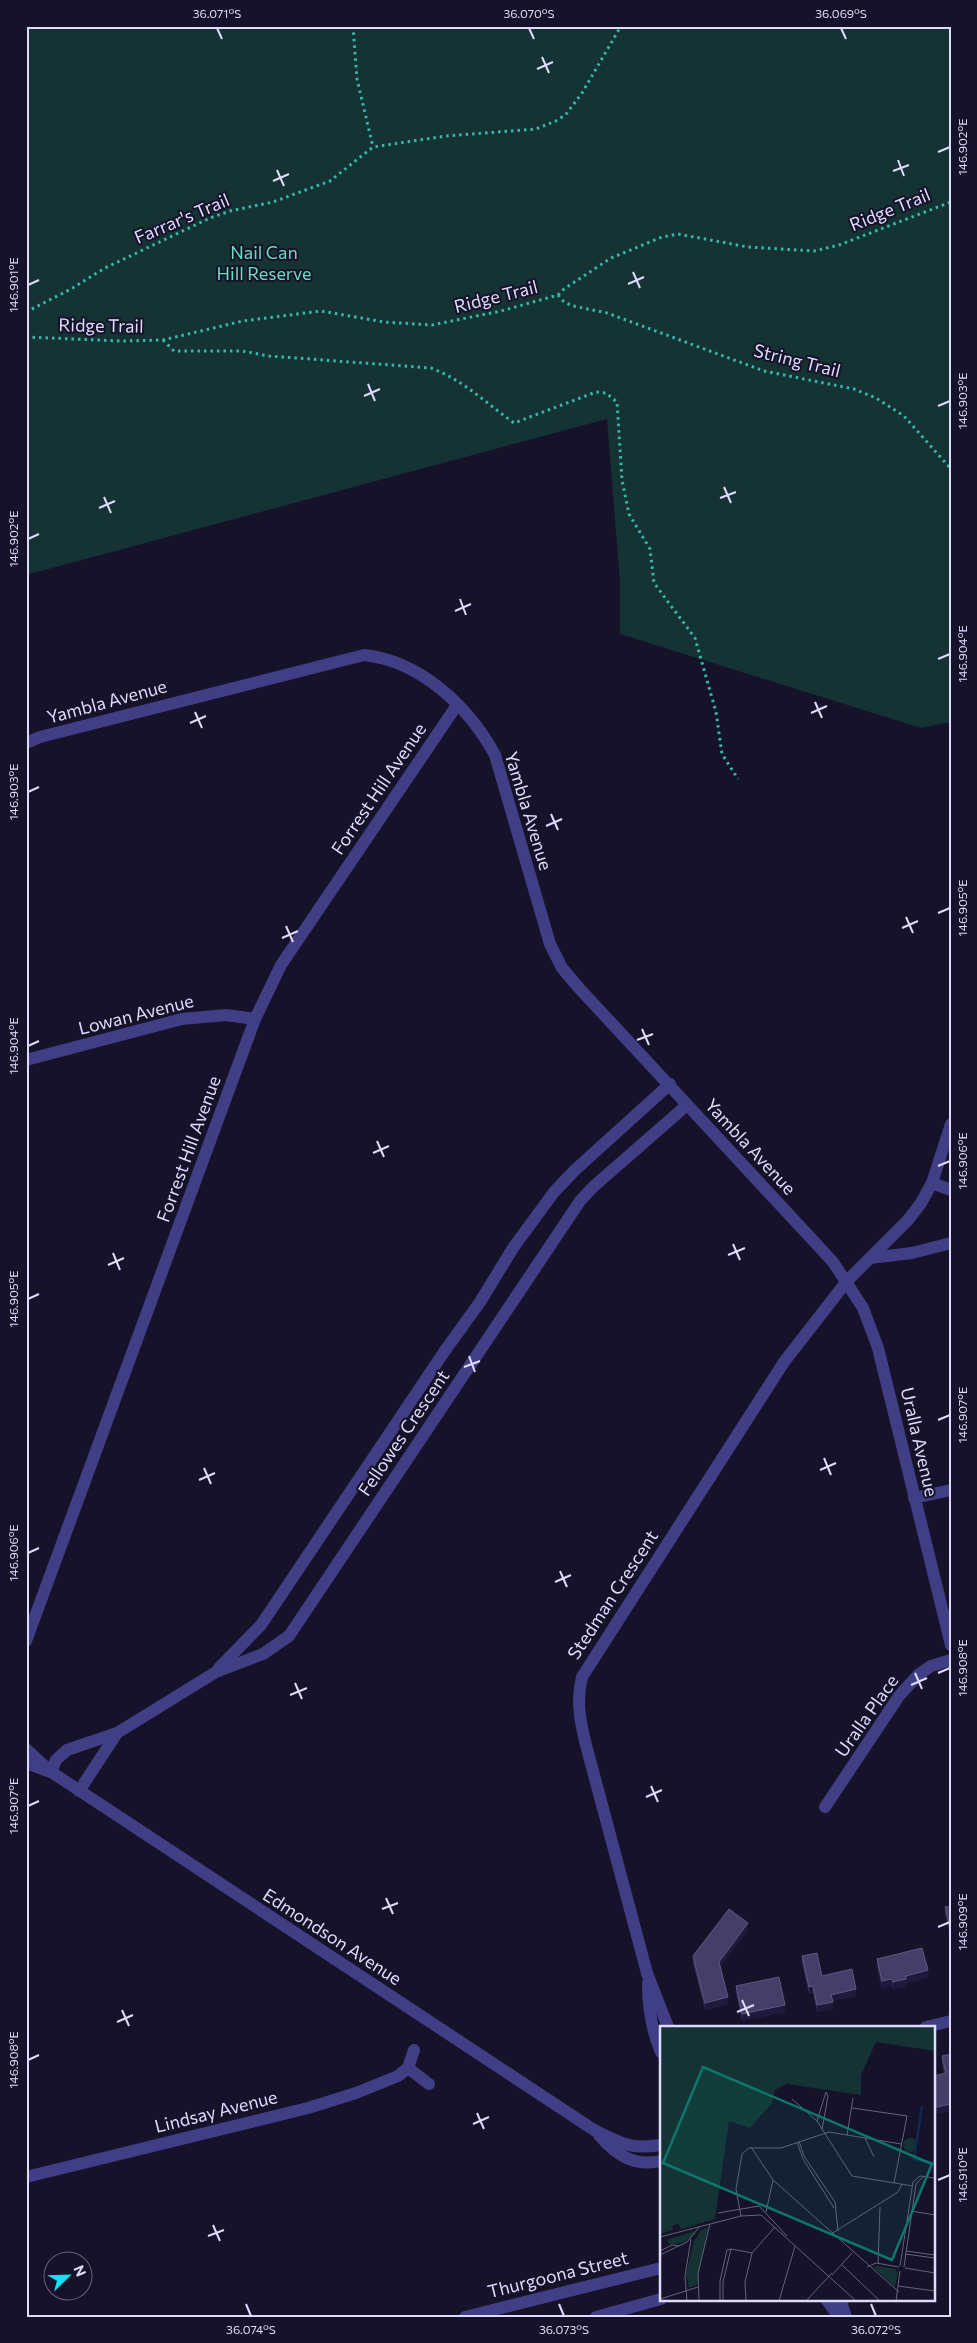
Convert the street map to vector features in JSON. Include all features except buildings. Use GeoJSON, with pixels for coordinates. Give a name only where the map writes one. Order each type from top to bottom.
{"type":"FeatureCollection","features":[{"type":"Feature","properties":{"kind":"street","name":"Yambla Avenue"},"geometry":{"type":"LineString","coordinates":[[26,743],[40,737],[364,655],[382,657],[426,677],[457,705],[483,733],[494,755],[555,956],[578,988],[670,1084],[687,1105],[833,1262],[847,1281]]}},
{"type":"Feature","properties":{"kind":"street","name":"Forrest Hill Avenue"},"geometry":{"type":"LineString","coordinates":[[26,1641],[256,1019],[281,965],[457,705]]}},
{"type":"Feature","properties":{"kind":"street","name":"Lowan Avenue"},"geometry":{"type":"LineString","coordinates":[[26,1060],[182,1018],[226,1015],[256,1019]]}},
{"type":"Feature","properties":{"kind":"street","name":"Fellowes Crescent"},"geometry":{"type":"LineString","coordinates":[[216,1672],[251,1638],[546,1203],[575,1170],[670,1084]]}},
{"type":"Feature","properties":{"kind":"street","name":"Fellowes Crescent"},"geometry":{"type":"LineString","coordinates":[[51,1772],[56,1760],[67,1750],[117,1733],[216,1672],[263,1654],[289,1636],[580,1201],[593,1187],[687,1105]]}},
{"type":"Feature","properties":{"kind":"street","name":"Stedman Crescent"},"geometry":{"type":"LineString","coordinates":[[668,2026],[648,1973],[579,1718],[577,1694],[582,1677],[784,1362],[847,1281],[908,1220],[932,1182],[951,1124]]}},
{"type":"Feature","properties":{"kind":"street"},"geometry":{"type":"LineString","coordinates":[[932,1182],[951,1190]]}},
{"type":"Feature","properties":{"kind":"street"},"geometry":{"type":"LineString","coordinates":[[870,1258],[912,1253],[951,1243]]}},
{"type":"Feature","properties":{"kind":"street","name":"Uralla Avenue"},"geometry":{"type":"LineString","coordinates":[[847,1281],[863,1308],[876,1341],[951,1645]]}},
{"type":"Feature","properties":{"kind":"street"},"geometry":{"type":"LineString","coordinates":[[914,1498],[951,1490]]}},
{"type":"Feature","properties":{"kind":"street","name":"Uralla Place"},"geometry":{"type":"LineString","coordinates":[[825,1807],[899,1696],[918,1675],[931,1666],[951,1660]]}},
{"type":"Feature","properties":{"kind":"street","name":"Fellowes Crescent"},"geometry":{"type":"LineString","coordinates":[[79,1791],[117,1733]]}},
{"type":"Feature","properties":{"kind":"street","name":"Edmondson Avenue"},"geometry":{"type":"LineString","coordinates":[[26,1749],[51,1772],[79,1791],[594,2130],[628,2146],[644,2148],[660,2145]]}},
{"type":"Feature","properties":{"kind":"street","name":"Edmondson Avenue"},"geometry":{"type":"LineString","coordinates":[[26,1763],[51,1772]]}},
{"type":"Feature","properties":{"kind":"street","name":"Stedman Crescent"},"geometry":{"type":"LineString","coordinates":[[648,1973],[648,2011],[660,2049]]}},
{"type":"Feature","properties":{"kind":"street"},"geometry":{"type":"LineString","coordinates":[[930,2026],[951,2021]]}},
{"type":"Feature","properties":{"kind":"street"},"geometry":{"type":"LineString","coordinates":[[414,2050],[408,2068],[429,2084]]}},
{"type":"Feature","properties":{"kind":"street","name":"Lindsay Avenue"},"geometry":{"type":"LineString","coordinates":[[26,2177],[308,2108],[385,2083],[408,2068]]}},
{"type":"Feature","properties":{"kind":"street","name":"Edmondson Avenue"},"geometry":{"type":"LineString","coordinates":[[594,2130],[612,2150],[631,2161],[660,2160]]}},
{"type":"Feature","properties":{"kind":"street","name":"Thurgoona Street"},"geometry":{"type":"LineString","coordinates":[[464,2317],[488,2314],[660,2268]]}},
{"type":"Feature","properties":{"kind":"street"},"geometry":{"type":"LineString","coordinates":[[596,2317],[660,2299]]}},
{"type":"Feature","properties":{"kind":"street"},"geometry":{"type":"LineString","coordinates":[[828,2300],[842,2308]]}},
{"type":"Feature","properties":{"kind":"path"},"geometry":{"type":"LineString","coordinates":[[353,26],[357,79],[373,147],[446,136],[536,130],[558,120],[567,113],[582,93],[621,26]]}},
{"type":"Feature","properties":{"kind":"path","name":"Farrar's Trail"},"geometry":{"type":"LineString","coordinates":[[26,312],[105,268],[210,218],[230,211],[273,202],[330,180],[373,147]]}},
{"type":"Feature","properties":{"kind":"path","name":"Ridge Trail"},"geometry":{"type":"LineString","coordinates":[[26,337],[121,341],[163,340],[243,321],[313,311],[332,312],[384,322],[432,325],[485,315],[558,295],[611,258],[662,237],[678,234],[748,247],[814,252],[839,246],[951,202]]}},
{"type":"Feature","properties":{"kind":"path","name":"String Trail"},"geometry":{"type":"LineString","coordinates":[[558,295],[564,302],[573,306],[607,313],[695,343],[764,371],[854,389],[876,398],[904,416],[951,469]]}},
{"type":"Feature","properties":{"kind":"path"},"geometry":{"type":"LineString","coordinates":[[163,340],[174,351],[242,351],[269,356],[431,368],[451,376],[469,387],[514,422],[596,392],[606,393],[618,402],[622,480],[629,514],[650,549],[654,583],[695,638],[716,712],[722,754],[738,779]]}},
{"type":"Feature","properties":{"kind":"green space","name":"Nail Can Hill Reserve"},"geometry":{"type":"Polygon","coordinates":[[[26,26],[951,26],[951,722],[921,728],[620,634],[620,582],[607,419],[26,575],[26,26]]]}}]}
